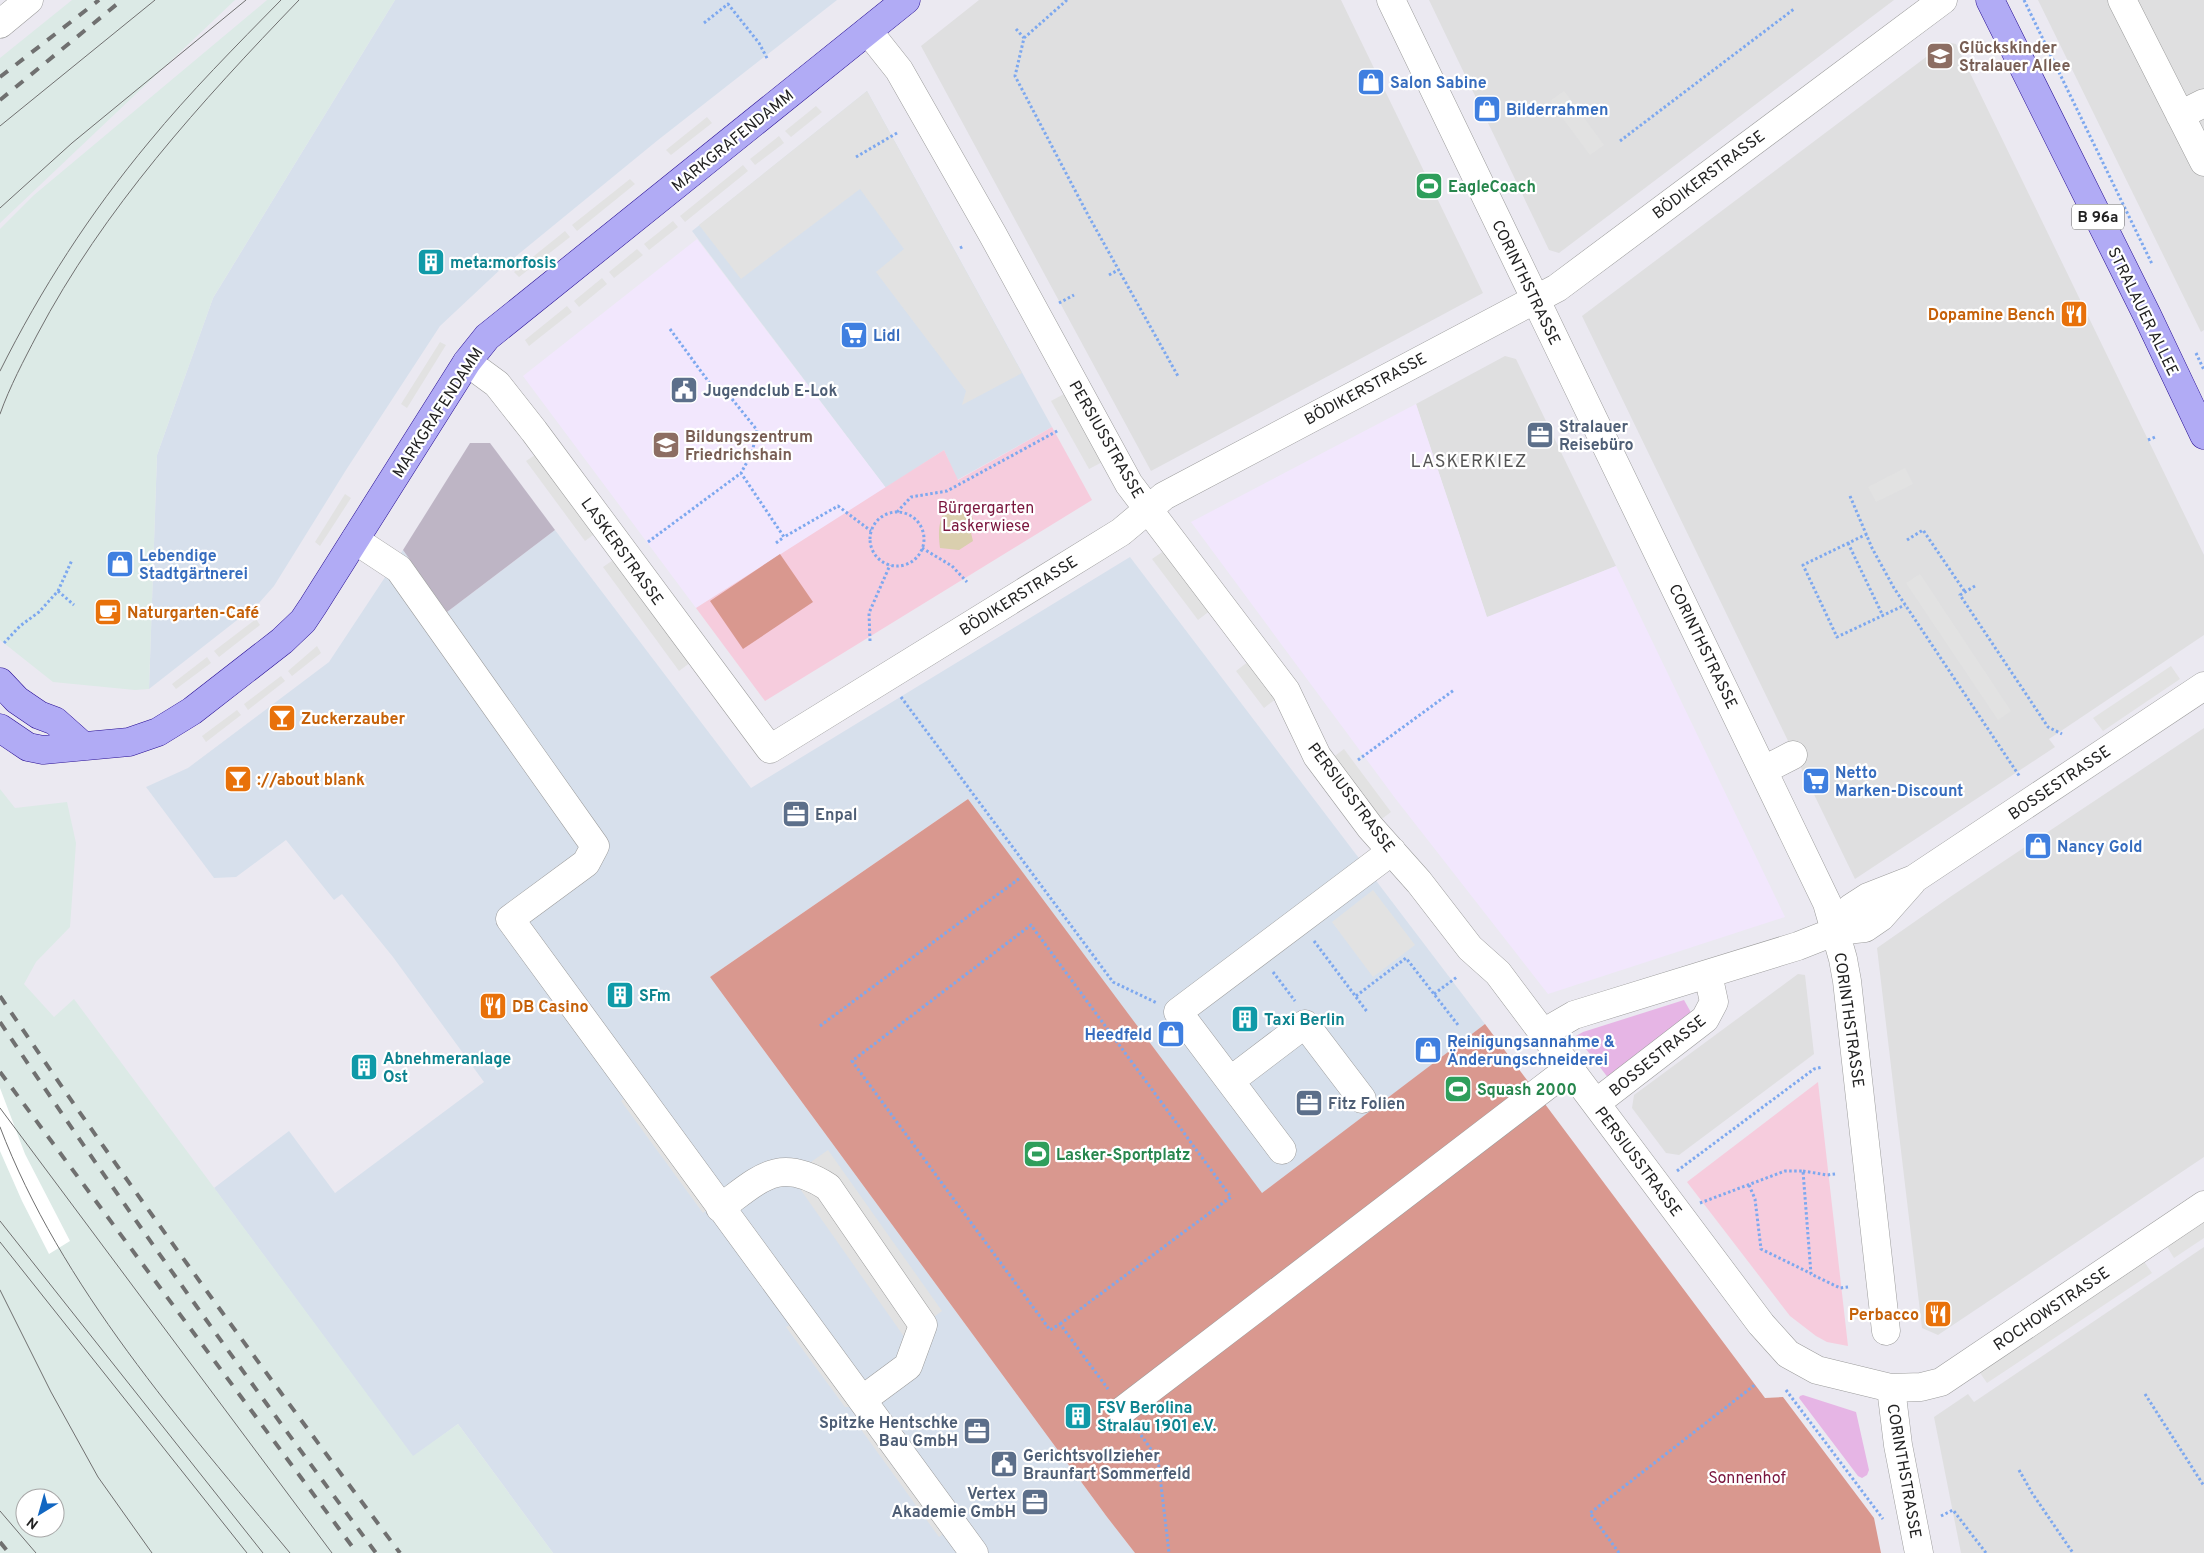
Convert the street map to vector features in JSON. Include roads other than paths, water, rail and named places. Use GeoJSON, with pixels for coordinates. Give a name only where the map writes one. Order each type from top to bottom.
{"type":"FeatureCollection","features":[{"type":"Feature","properties":{"kind":"main road","name":"MARKGRAFENDAMM"},"geometry":{"type":"LineString","coordinates":[[0,728],[28,747],[43,750],[113,744],[138,739],[171,725],[192,711],[292,632],[313,606],[467,362],[495,330],[906,0]]}},
{"type":"Feature","properties":{"kind":"main road","name":"STRALAUER ALLEE"},"geometry":{"type":"LineString","coordinates":[[1990,0],[2147,315],[2204,435]]}},
{"type":"Feature","properties":{"kind":"main road"},"geometry":{"type":"LineString","coordinates":[[0,682],[22,704],[39,715],[55,721],[82,746]]}},
{"type":"Feature","properties":{"kind":"street"},"geometry":{"type":"LineString","coordinates":[[0,24],[29,0]]}},
{"type":"Feature","properties":{"kind":"street","name":"CORINTHSTRASSE"},"geometry":{"type":"LineString","coordinates":[[1391,0],[1827,903],[1836,931],[1847,980],[1886,1331]]}},
{"type":"Feature","properties":{"kind":"street","name":"BÖDIKERSTRASSE"},"geometry":{"type":"LineString","coordinates":[[770,749],[1121,532],[1164,496],[1557,288],[1943,0]]}},
{"type":"Feature","properties":{"kind":"street"},"geometry":{"type":"LineString","coordinates":[[2122,0],[2192,109],[2204,162]]}},
{"type":"Feature","properties":{"kind":"street","name":"PERSIUSSTRASSE"},"geometry":{"type":"LineString","coordinates":[[868,32],[899,70],[994,234],[1129,484],[1286,691],[1318,756],[1370,827],[1419,882],[1470,948],[1498,973],[1761,1324],[1788,1354],[1817,1370],[1891,1388]]}},
{"type":"Feature","properties":{"kind":"street","name":"LASKERSTRASSE"},"geometry":{"type":"LineString","coordinates":[[467,362],[497,384],[770,749]]}},
{"type":"Feature","properties":{"kind":"street"},"geometry":{"type":"LineString","coordinates":[[355,540],[399,569],[595,846],[586,863],[510,919],[974,1553]]}},
{"type":"Feature","properties":{"kind":"street","name":"BOSSESTRASSE"},"geometry":{"type":"LineString","coordinates":[[1543,1033],[1568,1016],[1708,974],[1805,943],[1836,931],[1864,928],[1881,917],[1914,879],[2204,686]]}},
{"type":"Feature","properties":{"kind":"street"},"geometry":{"type":"LineString","coordinates":[[1764,770],[1794,755]]}},
{"type":"Feature","properties":{"kind":"street"},"geometry":{"type":"LineString","coordinates":[[1282,1150],[1178,1012],[1392,851]]}},
{"type":"Feature","properties":{"kind":"street","name":"BOSSESTRASSE"},"geometry":{"type":"LineString","coordinates":[[1596,1103],[1705,1019],[1714,1002],[1708,974]]}},
{"type":"Feature","properties":{"kind":"street"},"geometry":{"type":"LineString","coordinates":[[1230,1082],[1306,1024],[1362,1099]]}},
{"type":"Feature","properties":{"kind":"street"},"geometry":{"type":"LineString","coordinates":[[1123,1410],[1570,1068]]}},
{"type":"Feature","properties":{"kind":"street"},"geometry":{"type":"LineString","coordinates":[[720,1208],[764,1176],[798,1172],[828,1187],[923,1324],[908,1366],[862,1400]]}},
{"type":"Feature","properties":{"kind":"street","name":"ROCHOWSTRASSE"},"geometry":{"type":"LineString","coordinates":[[1891,1388],[1921,1387],[1941,1382],[2204,1205]]}},
{"type":"Feature","properties":{"kind":"street","name":"CORINTHSTRASSE"},"geometry":{"type":"LineString","coordinates":[[1891,1388],[1898,1445],[1919,1553]]}},
{"type":"Feature","properties":{"kind":"tram line"},"geometry":{"type":"LineString","coordinates":[[0,126],[155,0]]}},
{"type":"Feature","properties":{"kind":"tram line"},"geometry":{"type":"LineString","coordinates":[[0,208],[72,143],[246,0]]}},
{"type":"Feature","properties":{"kind":"tram line"},"geometry":{"type":"LineString","coordinates":[[0,371],[32,311],[68,252],[127,169],[181,105],[281,0]]}},
{"type":"Feature","properties":{"kind":"tram line"},"geometry":{"type":"LineString","coordinates":[[0,414],[22,364],[63,288],[123,200],[190,118],[299,0]]}},
{"type":"Feature","properties":{"kind":"tram line"},"geometry":{"type":"LineString","coordinates":[[0,1108],[332,1553]]}},
{"type":"Feature","properties":{"kind":"tram line"},"geometry":{"type":"LineString","coordinates":[[0,1127],[26,1186],[56,1243],[90,1298],[127,1351],[167,1403],[290,1553]]}},
{"type":"Feature","properties":{"kind":"tram line"},"geometry":{"type":"LineString","coordinates":[[0,1221],[263,1553]]}},
{"type":"Feature","properties":{"kind":"tram line"},"geometry":{"type":"LineString","coordinates":[[0,1242],[247,1553]]}},
{"type":"Feature","properties":{"kind":"tram line"},"geometry":{"type":"LineString","coordinates":[[0,1290],[51,1392],[98,1477],[152,1553]]}},
{"type":"Feature","properties":{"kind":"tram line"},"geometry":{"type":"LineString","coordinates":[[0,1511],[36,1553]]}},
{"type":"Feature","properties":{"kind":"railway"},"geometry":{"type":"LineString","coordinates":[[0,77],[99,0]]}},
{"type":"Feature","properties":{"kind":"railway"},"geometry":{"type":"LineString","coordinates":[[0,100],[122,0]]}},
{"type":"Feature","properties":{"kind":"railway"},"geometry":{"type":"LineString","coordinates":[[0,996],[97,1137],[197,1277],[400,1553]]}},
{"type":"Feature","properties":{"kind":"railway"},"geometry":{"type":"LineString","coordinates":[[0,1022],[185,1290],[376,1553]]}},
{"type":"Feature","properties":{"kind":"railway"},"geometry":{"type":"LineString","coordinates":[[0,1072],[357,1553]]}},
{"type":"Feature","properties":{"kind":"railway"},"geometry":{"type":"LineString","coordinates":[[0,1542],[9,1553]]}},
{"type":"Feature","properties":{"kind":"place","name":"Glückskinder Stralauer Allee"},"geometry":{"type":"Point","coordinates":[1940,56]}},
{"type":"Feature","properties":{"kind":"place","name":"Salon Sabine"},"geometry":{"type":"Point","coordinates":[1371,82]}},
{"type":"Feature","properties":{"kind":"place","name":"Bilderrahmen"},"geometry":{"type":"Point","coordinates":[1487,109]}},
{"type":"Feature","properties":{"kind":"place","name":"EagleCoach"},"geometry":{"type":"Point","coordinates":[1429,186]}},
{"type":"Feature","properties":{"kind":"place","name":"meta:morfosis"},"geometry":{"type":"Point","coordinates":[431,262]}},
{"type":"Feature","properties":{"kind":"place","name":"Dopamine Bench"},"geometry":{"type":"Point","coordinates":[2074,314]}},
{"type":"Feature","properties":{"kind":"place","name":"Lidl"},"geometry":{"type":"Point","coordinates":[854,335]}},
{"type":"Feature","properties":{"kind":"place","name":"Jugendclub E-Lok"},"geometry":{"type":"Point","coordinates":[684,390]}},
{"type":"Feature","properties":{"kind":"place","name":"Stralauer Reisebüro"},"geometry":{"type":"Point","coordinates":[1540,435]}},
{"type":"Feature","properties":{"kind":"place","name":"Bildungszentrum Friedrichshain"},"geometry":{"type":"Point","coordinates":[666,445]}},
{"type":"Feature","properties":{"kind":"place","name":"Lebendige Stadtgärtnerei"},"geometry":{"type":"Point","coordinates":[120,564]}},
{"type":"Feature","properties":{"kind":"place","name":"Naturgarten-Café"},"geometry":{"type":"Point","coordinates":[108,612]}},
{"type":"Feature","properties":{"kind":"place","name":"Zuckerzauber"},"geometry":{"type":"Point","coordinates":[282,718]}},
{"type":"Feature","properties":{"kind":"place","name":"://about blank"},"geometry":{"type":"Point","coordinates":[238,779]}},
{"type":"Feature","properties":{"kind":"place","name":"Netto Marken-Discount"},"geometry":{"type":"Point","coordinates":[1816,781]}},
{"type":"Feature","properties":{"kind":"place","name":"Enpal"},"geometry":{"type":"Point","coordinates":[796,814]}},
{"type":"Feature","properties":{"kind":"place","name":"Nancy Gold"},"geometry":{"type":"Point","coordinates":[2038,846]}},
{"type":"Feature","properties":{"kind":"place","name":"SFm"},"geometry":{"type":"Point","coordinates":[620,995]}},
{"type":"Feature","properties":{"kind":"place","name":"DB Casino"},"geometry":{"type":"Point","coordinates":[493,1006]}},
{"type":"Feature","properties":{"kind":"place","name":"Taxi Berlin"},"geometry":{"type":"Point","coordinates":[1245,1019]}},
{"type":"Feature","properties":{"kind":"place","name":"Heedfeld"},"geometry":{"type":"Point","coordinates":[1171,1034]}},
{"type":"Feature","properties":{"kind":"place","name":"Reinigungsannahme & Änderungschneiderei"},"geometry":{"type":"Point","coordinates":[1428,1050]}},
{"type":"Feature","properties":{"kind":"place","name":"Abnehmeranlage Ost"},"geometry":{"type":"Point","coordinates":[364,1067]}},
{"type":"Feature","properties":{"kind":"place","name":"Squash 2000"},"geometry":{"type":"Point","coordinates":[1458,1089]}},
{"type":"Feature","properties":{"kind":"place","name":"Fitz Folien"},"geometry":{"type":"Point","coordinates":[1309,1103]}},
{"type":"Feature","properties":{"kind":"place","name":"Lasker-Sportplatz"},"geometry":{"type":"Point","coordinates":[1037,1154]}},
{"type":"Feature","properties":{"kind":"place","name":"Perbacco"},"geometry":{"type":"Point","coordinates":[1938,1314]}},
{"type":"Feature","properties":{"kind":"place","name":"FSV Berolina Stralau 1901 e.V."},"geometry":{"type":"Point","coordinates":[1078,1416]}},
{"type":"Feature","properties":{"kind":"place","name":"Spitzke Hentschke Bau GmbH"},"geometry":{"type":"Point","coordinates":[977,1431]}},
{"type":"Feature","properties":{"kind":"place","name":"Gerichtsvollzieher Braunfart Sommerfeld"},"geometry":{"type":"Point","coordinates":[1004,1464]}},
{"type":"Feature","properties":{"kind":"place","name":"Vertex Akademie GmbH"},"geometry":{"type":"Point","coordinates":[1035,1502]}},
{"type":"Feature","properties":{"kind":"district","name":"LASKERKIEZ"},"geometry":{"type":"Point","coordinates":[1469,461]}},
{"type":"Feature","properties":{"kind":"park label","name":"Bürgergarten Laskerwiese"},"geometry":{"type":"Point","coordinates":[986,516]}},
{"type":"Feature","properties":{"kind":"park label","name":"Sonnenhof"},"geometry":{"type":"Point","coordinates":[1747,1477]}}]}
